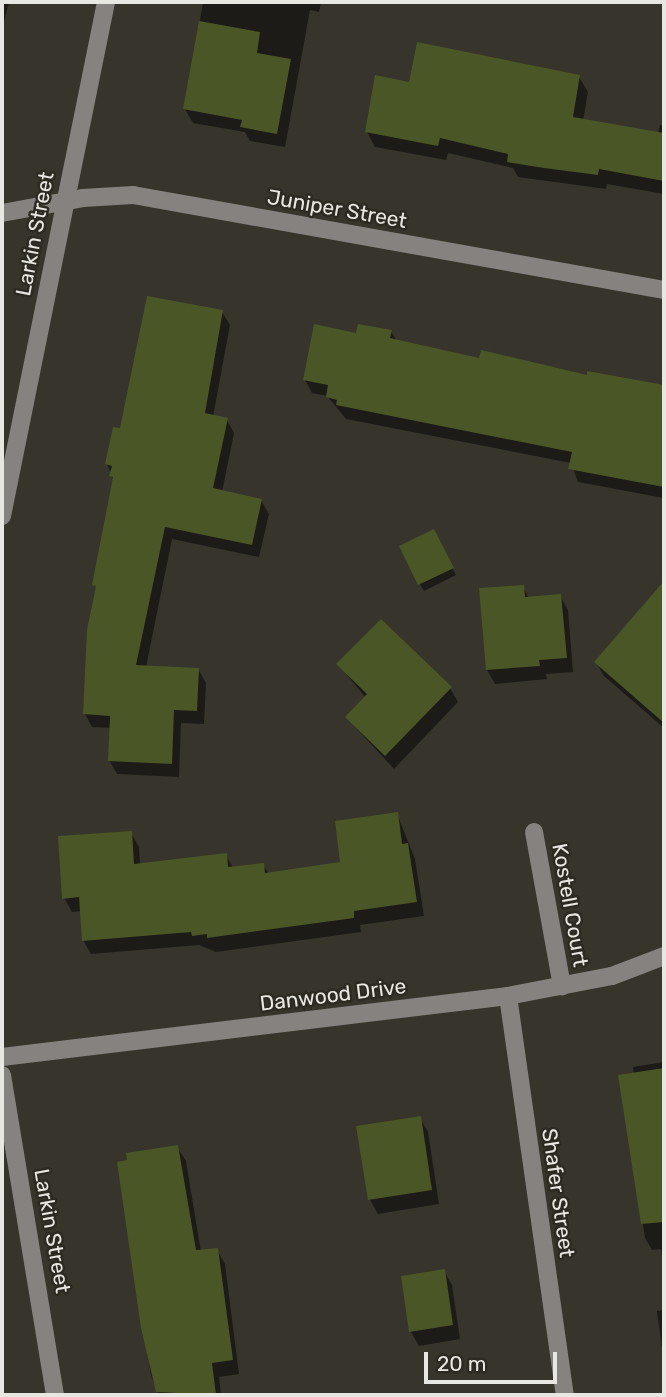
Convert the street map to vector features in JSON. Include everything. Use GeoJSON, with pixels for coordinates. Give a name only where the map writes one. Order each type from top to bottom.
{"type":"FeatureCollection","features":[{"type":"Feature","properties":{"kind":"street","name":"Larkin Street"},"geometry":{"type":"LineString","coordinates":[[2,516],[106,2]]}},
{"type":"Feature","properties":{"kind":"street","name":"Juniper Street"},"geometry":{"type":"LineString","coordinates":[[2,213],[65,201],[133,195],[664,290]]}},
{"type":"Feature","properties":{"kind":"street","name":"Kostell Court"},"geometry":{"type":"LineString","coordinates":[[534,832],[562,986]]}},
{"type":"Feature","properties":{"kind":"street","name":"Danwood Drive"},"geometry":{"type":"LineString","coordinates":[[2,1057],[508,996],[612,976],[664,956]]}},
{"type":"Feature","properties":{"kind":"street","name":"Shafer Street"},"geometry":{"type":"LineString","coordinates":[[508,996],[565,1395]]}},
{"type":"Feature","properties":{"kind":"street","name":"Larkin Street"},"geometry":{"type":"LineString","coordinates":[[2,1075],[55,1395]]}},
{"type":"Feature","properties":{"kind":"building"},"geometry":{"type":"Polygon","coordinates":[[[199,21],[260,32],[257,53],[291,59],[277,134],[240,127],[242,120],[183,109],[199,21]]]}},
{"type":"Feature","properties":{"kind":"building"},"geometry":{"type":"Polygon","coordinates":[[[417,42],[580,75],[573,117],[664,133],[664,181],[599,169],[598,175],[507,162],[508,154],[440,138],[438,146],[365,132],[375,75],[409,82],[417,42]]]}},
{"type":"Feature","properties":{"kind":"building"},"geometry":{"type":"Polygon","coordinates":[[[147,296],[223,310],[205,413],[228,418],[213,488],[262,499],[252,545],[165,527],[136,665],[199,668],[197,711],[174,710],[172,764],[108,761],[110,716],[83,714],[87,630],[96,586],[92,585],[113,477],[109,476],[112,466],[105,464],[113,427],[120,428],[147,296]]]}},
{"type":"Feature","properties":{"kind":"building"},"geometry":{"type":"Polygon","coordinates":[[[314,324],[356,333],[358,324],[392,330],[390,338],[479,358],[481,350],[587,375],[587,371],[664,385],[664,487],[568,469],[572,452],[336,405],[337,400],[326,397],[328,385],[303,380],[314,324]]]}},
{"type":"Feature","properties":{"kind":"building"},"geometry":{"type":"Polygon","coordinates":[[[434,529],[454,568],[418,585],[399,546],[434,529]]]}},
{"type":"Feature","properties":{"kind":"building"},"geometry":{"type":"Polygon","coordinates":[[[664,581],[664,723],[594,662],[664,581]]]}},
{"type":"Feature","properties":{"kind":"building"},"geometry":{"type":"Polygon","coordinates":[[[524,585],[525,597],[561,594],[567,658],[539,660],[540,666],[486,670],[479,588],[524,585]]]}},
{"type":"Feature","properties":{"kind":"building"},"geometry":{"type":"Polygon","coordinates":[[[381,619],[452,687],[385,756],[345,717],[367,694],[336,664],[381,619]]]}},
{"type":"Feature","properties":{"kind":"building"},"geometry":{"type":"Polygon","coordinates":[[[398,812],[402,844],[408,843],[417,902],[354,911],[354,918],[207,938],[207,934],[192,936],[191,932],[82,941],[79,897],[62,899],[58,836],[132,831],[134,864],[227,853],[228,867],[264,863],[265,873],[340,862],[335,821],[398,812]]]}},
{"type":"Feature","properties":{"kind":"building"},"geometry":{"type":"Polygon","coordinates":[[[664,1068],[664,1222],[641,1224],[618,1075],[664,1068]]]}},
{"type":"Feature","properties":{"kind":"building"},"geometry":{"type":"Polygon","coordinates":[[[421,1116],[432,1190],[368,1200],[356,1126],[421,1116]]]}},
{"type":"Feature","properties":{"kind":"building"},"geometry":{"type":"Polygon","coordinates":[[[178,1145],[196,1250],[218,1248],[233,1360],[212,1363],[216,1395],[156,1392],[141,1328],[117,1162],[127,1160],[126,1153],[178,1145]]]}},
{"type":"Feature","properties":{"kind":"building"},"geometry":{"type":"Polygon","coordinates":[[[445,1269],[453,1325],[409,1332],[401,1276],[445,1269]]]}}]}
